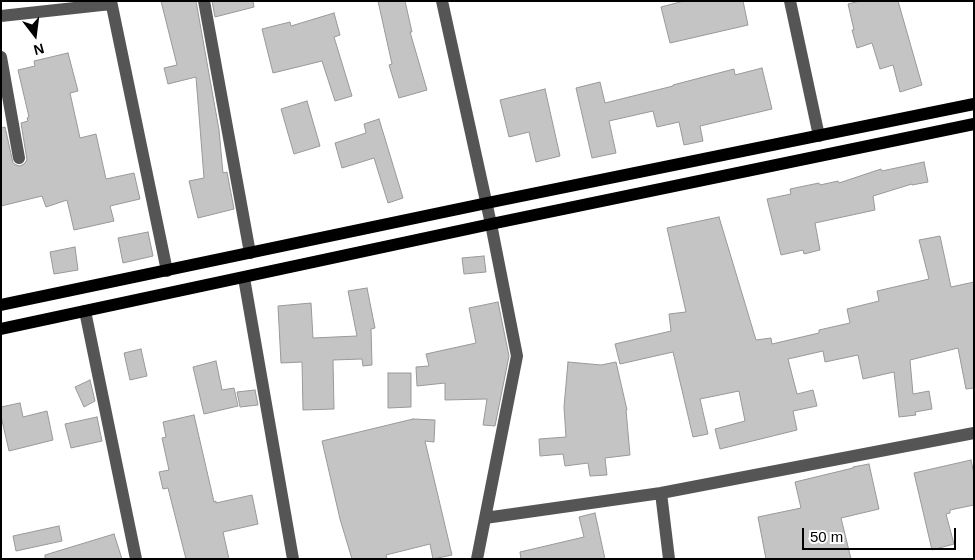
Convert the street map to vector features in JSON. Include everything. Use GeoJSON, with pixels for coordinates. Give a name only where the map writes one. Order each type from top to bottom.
{"type":"FeatureCollection","features":[{"type":"Feature","properties":{"kind":"main road"},"geometry":{"type":"LineString","coordinates":[[1,305],[487,203],[974,104]]}},
{"type":"Feature","properties":{"kind":"main road"},"geometry":{"type":"LineString","coordinates":[[1,329],[492,224],[974,124]]}},
{"type":"Feature","properties":{"kind":"street"},"geometry":{"type":"LineString","coordinates":[[204,1],[250,253]]}},
{"type":"Feature","properties":{"kind":"street"},"geometry":{"type":"LineString","coordinates":[[442,1],[492,224],[517,356],[477,559]]}},
{"type":"Feature","properties":{"kind":"street"},"geometry":{"type":"LineString","coordinates":[[790,1],[818,136]]}},
{"type":"Feature","properties":{"kind":"street"},"geometry":{"type":"LineString","coordinates":[[1,16],[111,3],[167,271]]}},
{"type":"Feature","properties":{"kind":"street"},"geometry":{"type":"LineString","coordinates":[[1,57],[19,158]]}},
{"type":"Feature","properties":{"kind":"street"},"geometry":{"type":"LineString","coordinates":[[244,278],[293,559]]}},
{"type":"Feature","properties":{"kind":"street"},"geometry":{"type":"LineString","coordinates":[[84,311],[136,559]]}},
{"type":"Feature","properties":{"kind":"street"},"geometry":{"type":"LineString","coordinates":[[485,518],[661,493],[974,433]]}},
{"type":"Feature","properties":{"kind":"street"},"geometry":{"type":"LineString","coordinates":[[661,493],[669,559]]}},
{"type":"Feature","properties":{"kind":"building"},"geometry":{"type":"Polygon","coordinates":[[[161,1],[196,1],[219,130],[223,173],[227,172],[234,209],[198,218],[189,181],[204,178],[196,77],[168,84],[164,68],[177,65],[161,1]]]}},
{"type":"Feature","properties":{"kind":"building"},"geometry":{"type":"Polygon","coordinates":[[[212,1],[253,1],[254,7],[215,17],[212,1]]]}},
{"type":"Feature","properties":{"kind":"building"},"geometry":{"type":"Polygon","coordinates":[[[378,1],[405,1],[412,32],[410,32],[427,90],[399,98],[389,65],[392,64],[378,1]]]}},
{"type":"Feature","properties":{"kind":"building"},"geometry":{"type":"Polygon","coordinates":[[[684,1],[743,1],[748,25],[670,43],[661,7],[684,1]]]}},
{"type":"Feature","properties":{"kind":"building"},"geometry":{"type":"Polygon","coordinates":[[[860,1],[898,1],[922,85],[900,92],[893,65],[880,69],[872,43],[857,48],[848,4],[860,1]]]}},
{"type":"Feature","properties":{"kind":"building"},"geometry":{"type":"Polygon","coordinates":[[[334,13],[340,35],[334,37],[352,96],[335,101],[322,61],[273,73],[262,29],[290,22],[291,26],[334,13]]]}},
{"type":"Feature","properties":{"kind":"building"},"geometry":{"type":"Polygon","coordinates":[[[68,53],[78,91],[70,93],[80,138],[96,134],[106,179],[134,173],[140,199],[110,206],[114,221],[74,230],[67,200],[46,207],[42,196],[1,206],[1,128],[5,127],[13,163],[20,166],[27,160],[21,123],[28,121],[27,118],[29,117],[18,70],[35,66],[34,61],[68,53]]]}},
{"type":"Feature","properties":{"kind":"building"},"geometry":{"type":"Polygon","coordinates":[[[762,68],[772,109],[700,126],[703,141],[684,145],[679,122],[657,127],[653,111],[609,121],[616,153],[592,158],[576,88],[600,82],[605,103],[734,69],[735,75],[762,68]]]}},
{"type":"Feature","properties":{"kind":"building"},"geometry":{"type":"Polygon","coordinates":[[[545,89],[560,156],[536,162],[529,132],[509,137],[500,100],[545,89]]]}},
{"type":"Feature","properties":{"kind":"building"},"geometry":{"type":"Polygon","coordinates":[[[307,101],[320,146],[294,154],[281,109],[307,101]]]}},
{"type":"Feature","properties":{"kind":"building"},"geometry":{"type":"Polygon","coordinates":[[[379,119],[403,198],[388,203],[374,158],[342,168],[335,143],[366,133],[364,124],[379,119]]]}},
{"type":"Feature","properties":{"kind":"building"},"geometry":{"type":"Polygon","coordinates":[[[924,162],[928,182],[912,184],[873,196],[875,210],[815,223],[820,250],[804,254],[803,250],[781,255],[767,199],[791,194],[790,189],[819,183],[820,185],[838,181],[839,183],[881,169],[882,171],[924,162]]]}},
{"type":"Feature","properties":{"kind":"building"},"geometry":{"type":"Polygon","coordinates":[[[719,217],[756,340],[771,338],[772,344],[819,333],[819,330],[850,323],[847,309],[879,301],[877,291],[929,279],[919,240],[940,236],[951,287],[974,282],[974,388],[966,389],[958,348],[910,360],[913,394],[929,391],[932,409],[915,412],[916,415],[899,417],[894,372],[863,379],[858,355],[825,362],[823,351],[788,359],[797,394],[813,390],[817,406],[793,411],[797,430],[720,449],[715,429],[745,421],[739,391],[700,399],[708,434],[693,437],[673,352],[620,364],[615,344],[671,331],[669,314],[686,312],[667,228],[719,217]]]}},
{"type":"Feature","properties":{"kind":"building"},"geometry":{"type":"Polygon","coordinates":[[[148,232],[153,256],[123,263],[118,238],[148,232]]]}},
{"type":"Feature","properties":{"kind":"building"},"geometry":{"type":"Polygon","coordinates":[[[75,247],[78,270],[54,274],[50,252],[75,247]]]}},
{"type":"Feature","properties":{"kind":"building"},"geometry":{"type":"Polygon","coordinates":[[[484,256],[486,272],[464,274],[462,258],[484,256]]]}},
{"type":"Feature","properties":{"kind":"building"},"geometry":{"type":"Polygon","coordinates":[[[367,288],[375,328],[371,329],[372,365],[363,366],[362,359],[333,360],[334,409],[303,410],[302,362],[281,363],[278,306],[311,303],[313,338],[357,336],[348,291],[367,288]]]}},
{"type":"Feature","properties":{"kind":"building"},"geometry":{"type":"Polygon","coordinates":[[[498,302],[509,356],[495,426],[483,425],[487,399],[445,400],[445,383],[417,386],[416,367],[429,366],[426,354],[476,343],[469,308],[498,302]]]}},
{"type":"Feature","properties":{"kind":"building"},"geometry":{"type":"Polygon","coordinates":[[[141,349],[147,376],[130,380],[124,353],[141,349]]]}},
{"type":"Feature","properties":{"kind":"building"},"geometry":{"type":"Polygon","coordinates":[[[216,361],[222,390],[234,388],[238,406],[204,414],[193,367],[216,361]]]}},
{"type":"Feature","properties":{"kind":"building"},"geometry":{"type":"Polygon","coordinates":[[[568,362],[601,365],[616,362],[627,410],[630,455],[605,458],[607,475],[590,476],[588,463],[565,466],[563,454],[540,456],[539,439],[566,437],[564,407],[568,362]]]}},
{"type":"Feature","properties":{"kind":"building"},"geometry":{"type":"Polygon","coordinates":[[[388,373],[411,373],[411,407],[388,408],[388,373]]]}},
{"type":"Feature","properties":{"kind":"building"},"geometry":{"type":"Polygon","coordinates":[[[90,380],[95,401],[84,407],[75,387],[90,380]]]}},
{"type":"Feature","properties":{"kind":"building"},"geometry":{"type":"Polygon","coordinates":[[[255,390],[258,405],[240,407],[237,392],[255,390]]]}},
{"type":"Feature","properties":{"kind":"building"},"geometry":{"type":"Polygon","coordinates":[[[20,403],[23,417],[47,411],[53,440],[9,451],[1,416],[1,407],[20,403]]]}},
{"type":"Feature","properties":{"kind":"building"},"geometry":{"type":"Polygon","coordinates":[[[194,415],[214,502],[252,495],[258,524],[223,532],[229,559],[186,559],[168,488],[163,489],[159,472],[169,470],[162,438],[166,437],[163,422],[194,415]]]}},
{"type":"Feature","properties":{"kind":"building"},"geometry":{"type":"Polygon","coordinates":[[[97,417],[102,441],[71,448],[65,424],[97,417]]]}},
{"type":"Feature","properties":{"kind":"building"},"geometry":{"type":"Polygon","coordinates":[[[413,419],[435,420],[434,442],[425,441],[452,555],[433,559],[430,544],[386,555],[387,559],[352,559],[340,519],[322,441],[413,419]]]}},
{"type":"Feature","properties":{"kind":"building"},"geometry":{"type":"Polygon","coordinates":[[[971,460],[974,474],[974,505],[950,510],[950,513],[946,514],[954,544],[932,550],[914,473],[971,460]]]}},
{"type":"Feature","properties":{"kind":"building"},"geometry":{"type":"Polygon","coordinates":[[[869,464],[879,509],[841,518],[851,559],[766,559],[758,517],[801,508],[795,482],[869,464]]]}},
{"type":"Feature","properties":{"kind":"building"},"geometry":{"type":"Polygon","coordinates":[[[595,513],[605,559],[521,559],[520,552],[584,537],[579,517],[595,513]]]}},
{"type":"Feature","properties":{"kind":"building"},"geometry":{"type":"Polygon","coordinates":[[[59,526],[62,541],[16,551],[13,536],[59,526]]]}},
{"type":"Feature","properties":{"kind":"building"},"geometry":{"type":"Polygon","coordinates":[[[114,534],[122,559],[45,559],[45,555],[114,534]]]}}]}
